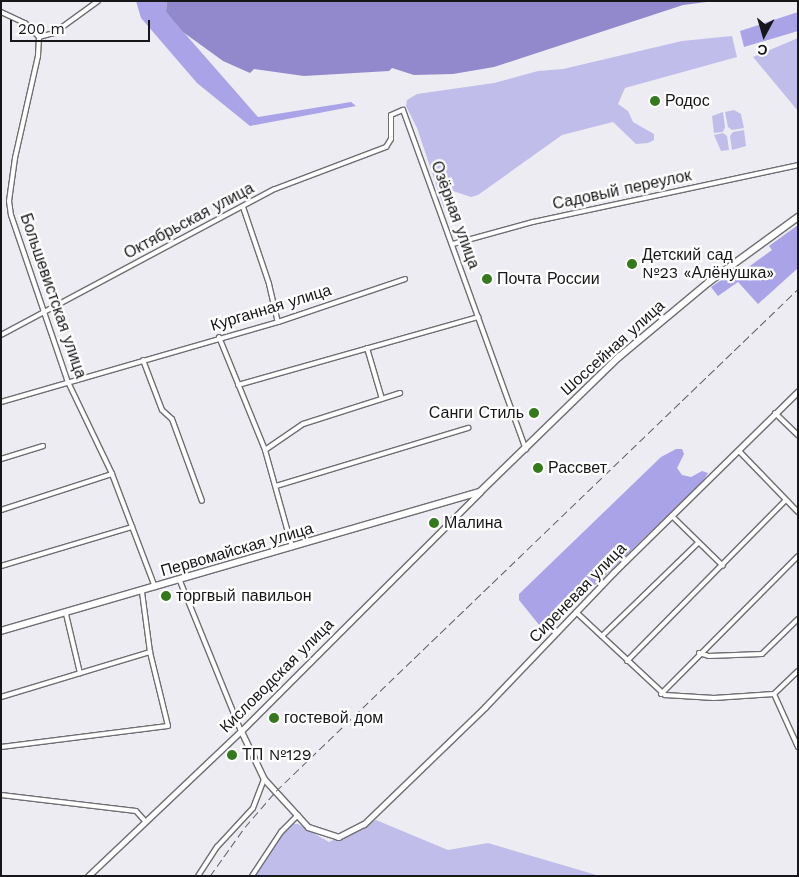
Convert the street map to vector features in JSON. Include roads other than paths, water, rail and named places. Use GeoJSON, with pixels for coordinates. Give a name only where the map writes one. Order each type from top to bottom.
{"type":"FeatureCollection","features":[{"type":"Feature","properties":{"kind":"main road","name":"Шоссейная улица"},"geometry":{"type":"LineString","coordinates":[[480,492],[619,357],[708,282],[798,217]]}},
{"type":"Feature","properties":{"kind":"main road","name":"Первомайская улица"},"geometry":{"type":"LineString","coordinates":[[1,631],[180,581],[480,492]]}},
{"type":"Feature","properties":{"kind":"street"},"geometry":{"type":"LineString","coordinates":[[1,12],[25,23],[39,37],[54,33],[98,1]]}},
{"type":"Feature","properties":{"kind":"street","name":"Большевистская улица"},"geometry":{"type":"LineString","coordinates":[[39,37],[38,56],[15,158],[9,201],[42,314],[68,382],[112,474],[155,588]]}},
{"type":"Feature","properties":{"kind":"street","name":"Озёрная улица"},"geometry":{"type":"LineString","coordinates":[[391,139],[391,115],[403,110],[526,449]]}},
{"type":"Feature","properties":{"kind":"street","name":"Октябрьская улица"},"geometry":{"type":"LineString","coordinates":[[1,335],[302,177],[380,149],[391,139]]}},
{"type":"Feature","properties":{"kind":"street","name":"Садовый переулок"},"geometry":{"type":"LineString","coordinates":[[453,244],[533,222],[798,165]]}},
{"type":"Feature","properties":{"kind":"street"},"geometry":{"type":"LineString","coordinates":[[243,207],[269,284],[278,322]]}},
{"type":"Feature","properties":{"kind":"street","name":"Курганная улица"},"geometry":{"type":"LineString","coordinates":[[1,402],[218,337],[278,322],[405,279]]}},
{"type":"Feature","properties":{"kind":"street"},"geometry":{"type":"LineString","coordinates":[[238,385],[479,317]]}},
{"type":"Feature","properties":{"kind":"street"},"geometry":{"type":"LineString","coordinates":[[218,337],[265,450],[292,548]]}},
{"type":"Feature","properties":{"kind":"street"},"geometry":{"type":"LineString","coordinates":[[367,348],[382,399]]}},
{"type":"Feature","properties":{"kind":"street"},"geometry":{"type":"LineString","coordinates":[[143,360],[162,410],[172,419],[202,501]]}},
{"type":"Feature","properties":{"kind":"street","name":"Сиреневая улица"},"geometry":{"type":"LineString","coordinates":[[298,815],[308,827],[338,837],[364,824],[485,707],[576,612],[739,452],[798,391]]}},
{"type":"Feature","properties":{"kind":"street"},"geometry":{"type":"LineString","coordinates":[[265,450],[303,424],[400,393]]}},
{"type":"Feature","properties":{"kind":"street"},"geometry":{"type":"LineString","coordinates":[[775,413],[798,435]]}},
{"type":"Feature","properties":{"kind":"street"},"geometry":{"type":"LineString","coordinates":[[276,486],[468,428]]}},
{"type":"Feature","properties":{"kind":"street"},"geometry":{"type":"LineString","coordinates":[[1,459],[43,446]]}},
{"type":"Feature","properties":{"kind":"street"},"geometry":{"type":"LineString","coordinates":[[739,452],[798,512]]}},
{"type":"Feature","properties":{"kind":"street"},"geometry":{"type":"LineString","coordinates":[[1,510],[112,474]]}},
{"type":"Feature","properties":{"kind":"street","name":"Кисловодская улица"},"geometry":{"type":"LineString","coordinates":[[88,876],[241,731],[480,492]]}},
{"type":"Feature","properties":{"kind":"street"},"geometry":{"type":"LineString","coordinates":[[628,661],[786,500]]}},
{"type":"Feature","properties":{"kind":"street"},"geometry":{"type":"LineString","coordinates":[[672,516],[723,566]]}},
{"type":"Feature","properties":{"kind":"street"},"geometry":{"type":"LineString","coordinates":[[1,566],[132,527]]}},
{"type":"Feature","properties":{"kind":"street"},"geometry":{"type":"LineString","coordinates":[[602,636],[698,543]]}},
{"type":"Feature","properties":{"kind":"street"},"geometry":{"type":"LineString","coordinates":[[661,694],[798,556]]}},
{"type":"Feature","properties":{"kind":"street"},"geometry":{"type":"LineString","coordinates":[[180,581],[241,731],[264,779],[298,815],[281,832],[252,876]]}},
{"type":"Feature","properties":{"kind":"street"},"geometry":{"type":"LineString","coordinates":[[1,747],[168,726],[150,652],[142,592]]}},
{"type":"Feature","properties":{"kind":"street"},"geometry":{"type":"LineString","coordinates":[[576,612],[661,694],[681,698],[774,694],[798,671]]}},
{"type":"Feature","properties":{"kind":"street"},"geometry":{"type":"LineString","coordinates":[[66,614],[80,673]]}},
{"type":"Feature","properties":{"kind":"street"},"geometry":{"type":"LineString","coordinates":[[700,653],[710,656],[762,654],[798,619]]}},
{"type":"Feature","properties":{"kind":"street"},"geometry":{"type":"LineString","coordinates":[[1,697],[150,652]]}},
{"type":"Feature","properties":{"kind":"street"},"geometry":{"type":"LineString","coordinates":[[774,694],[798,747]]}},
{"type":"Feature","properties":{"kind":"street"},"geometry":{"type":"LineString","coordinates":[[198,876],[217,847],[253,808],[264,779]]}},
{"type":"Feature","properties":{"kind":"street"},"geometry":{"type":"LineString","coordinates":[[1,795],[136,811],[145,821]]}},
{"type":"Feature","properties":{"kind":"railway"},"geometry":{"type":"LineString","coordinates":[[210,876],[245,827],[276,791],[798,289]]}},
{"type":"Feature","properties":{"kind":"place","name":"Родос"},"geometry":{"type":"Point","coordinates":[655,101]}},
{"type":"Feature","properties":{"kind":"place","name":"Детский сад №23 «Алёнушка»"},"geometry":{"type":"Point","coordinates":[632,264]}},
{"type":"Feature","properties":{"kind":"place","name":"Почта России"},"geometry":{"type":"Point","coordinates":[487,279]}},
{"type":"Feature","properties":{"kind":"place","name":"Санги Стиль"},"geometry":{"type":"Point","coordinates":[534,413]}},
{"type":"Feature","properties":{"kind":"place","name":"Рассвет"},"geometry":{"type":"Point","coordinates":[538,468]}},
{"type":"Feature","properties":{"kind":"place","name":"Малина"},"geometry":{"type":"Point","coordinates":[434,523]}},
{"type":"Feature","properties":{"kind":"place","name":"торгвый павильон"},"geometry":{"type":"Point","coordinates":[166,596]}},
{"type":"Feature","properties":{"kind":"place","name":"гостевой дом"},"geometry":{"type":"Point","coordinates":[274,718]}},
{"type":"Feature","properties":{"kind":"place","name":"ТП №129"},"geometry":{"type":"Point","coordinates":[232,755]}}]}
